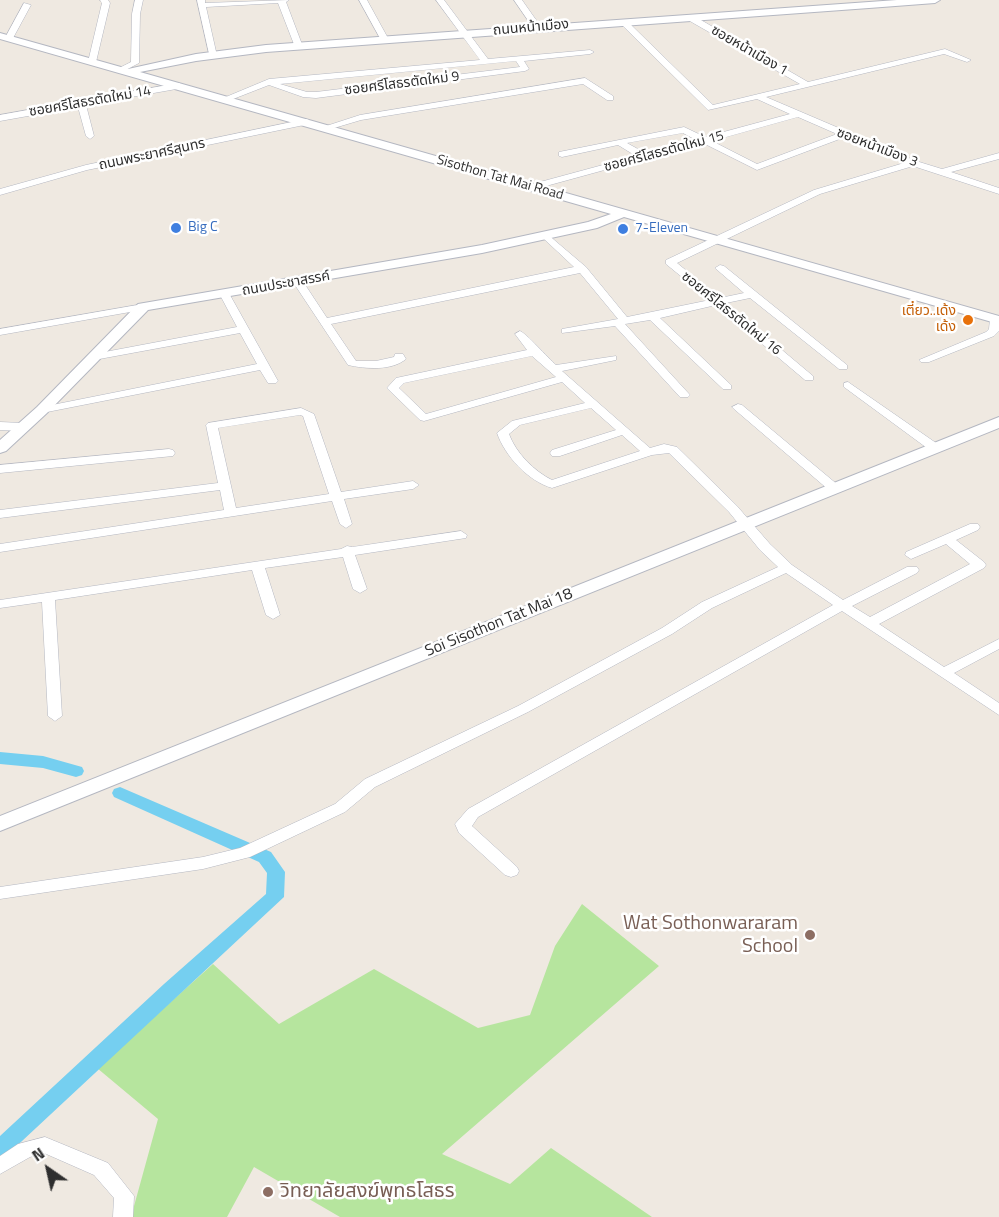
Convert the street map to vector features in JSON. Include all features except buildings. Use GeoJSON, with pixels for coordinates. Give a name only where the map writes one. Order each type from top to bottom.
{"type":"FeatureCollection","features":[{"type":"Feature","properties":{"kind":"street"},"geometry":{"type":"LineString","coordinates":[[92,62],[103,20],[104,0]]}},
{"type":"Feature","properties":{"kind":"street"},"geometry":{"type":"LineString","coordinates":[[125,71],[135,63],[136,14],[139,0]]}},
{"type":"Feature","properties":{"kind":"street"},"geometry":{"type":"LineString","coordinates":[[213,56],[202,2],[283,0],[299,47]]}},
{"type":"Feature","properties":{"kind":"street"},"geometry":{"type":"LineString","coordinates":[[363,0],[385,40]]}},
{"type":"Feature","properties":{"kind":"street"},"geometry":{"type":"LineString","coordinates":[[440,0],[485,61]]}},
{"type":"Feature","properties":{"kind":"street"},"geometry":{"type":"LineString","coordinates":[[518,0],[537,27]]}},
{"type":"Feature","properties":{"kind":"street","name":"ถนนหน้าเมือง"},"geometry":{"type":"LineString","coordinates":[[125,71],[161,63],[299,47],[537,27],[935,0]]}},
{"type":"Feature","properties":{"kind":"street"},"geometry":{"type":"LineString","coordinates":[[3,40],[27,5]]}},
{"type":"Feature","properties":{"kind":"street","name":"ซอยหน้าเมือง 1"},"geometry":{"type":"LineString","coordinates":[[691,18],[808,85]]}},
{"type":"Feature","properties":{"kind":"street"},"geometry":{"type":"LineString","coordinates":[[623,22],[708,106],[715,108],[945,51],[967,60]]}},
{"type":"Feature","properties":{"kind":"street","name":"Sisothon Tat Mai Road"},"geometry":{"type":"LineString","coordinates":[[3,40],[25,42],[997,320]]}},
{"type":"Feature","properties":{"kind":"street","name":"ซอยศรีโสธรตัดใหม่ 9"},"geometry":{"type":"LineString","coordinates":[[225,99],[269,82],[590,52]]}},
{"type":"Feature","properties":{"kind":"street","name":"ซอยศรีโสธรตัดใหม่ 9"},"geometry":{"type":"LineString","coordinates":[[269,82],[306,95],[316,95],[525,69],[519,59]]}},
{"type":"Feature","properties":{"kind":"street"},"geometry":{"type":"LineString","coordinates":[[324,128],[360,118],[585,81],[610,98]]}},
{"type":"Feature","properties":{"kind":"street","name":"ซอยศรีโสธรตัดใหม่ 14"},"geometry":{"type":"LineString","coordinates":[[0,118],[179,86]]}},
{"type":"Feature","properties":{"kind":"street","name":"ซอยหน้าเมือง 3"},"geometry":{"type":"LineString","coordinates":[[758,97],[913,163],[999,190]]}},
{"type":"Feature","properties":{"kind":"street"},"geometry":{"type":"LineString","coordinates":[[81,103],[90,136]]}},
{"type":"Feature","properties":{"kind":"street","name":"ซอยศรีโสธรตัดใหม่ 15"},"geometry":{"type":"LineString","coordinates":[[532,187],[796,115]]}},
{"type":"Feature","properties":{"kind":"street","name":"ถนนพระยาศรีสุนทร"},"geometry":{"type":"LineString","coordinates":[[0,192],[86,168],[306,122]]}},
{"type":"Feature","properties":{"kind":"street"},"geometry":{"type":"LineString","coordinates":[[562,154],[683,129],[757,167],[843,135]]}},
{"type":"Feature","properties":{"kind":"street"},"geometry":{"type":"LineString","coordinates":[[619,142],[645,157]]}},
{"type":"Feature","properties":{"kind":"street"},"geometry":{"type":"LineString","coordinates":[[942,172],[999,156]]}},
{"type":"Feature","properties":{"kind":"street"},"geometry":{"type":"LineString","coordinates":[[721,240],[817,192],[913,163]]}},
{"type":"Feature","properties":{"kind":"street","name":"ถนนประชาสรรค์"},"geometry":{"type":"LineString","coordinates":[[142,307],[225,295],[546,236],[624,213]]}},
{"type":"Feature","properties":{"kind":"street"},"geometry":{"type":"LineString","coordinates":[[546,236],[582,269],[621,322],[684,395]]}},
{"type":"Feature","properties":{"kind":"street","name":"ซอยศรีโสธรตัดใหม่ 16"},"geometry":{"type":"LineString","coordinates":[[721,240],[670,262],[809,378]]}},
{"type":"Feature","properties":{"kind":"street"},"geometry":{"type":"LineString","coordinates":[[720,268],[843,367]]}},
{"type":"Feature","properties":{"kind":"street"},"geometry":{"type":"LineString","coordinates":[[322,322],[582,269]]}},
{"type":"Feature","properties":{"kind":"street"},"geometry":{"type":"LineString","coordinates":[[298,282],[322,322],[352,363],[361,365],[393,362],[400,359],[399,356]]}},
{"type":"Feature","properties":{"kind":"street"},"geometry":{"type":"LineString","coordinates":[[566,331],[652,316],[753,294]]}},
{"type":"Feature","properties":{"kind":"street"},"geometry":{"type":"LineString","coordinates":[[225,295],[272,381]]}},
{"type":"Feature","properties":{"kind":"street"},"geometry":{"type":"LineString","coordinates":[[0,332],[142,307]]}},
{"type":"Feature","properties":{"kind":"street"},"geometry":{"type":"LineString","coordinates":[[0,448],[42,410],[142,307]]}},
{"type":"Feature","properties":{"kind":"street"},"geometry":{"type":"LineString","coordinates":[[652,316],[727,387]]}},
{"type":"Feature","properties":{"kind":"street"},"geometry":{"type":"LineString","coordinates":[[925,360],[990,334],[997,320]]}},
{"type":"Feature","properties":{"kind":"street"},"geometry":{"type":"LineString","coordinates":[[94,357],[243,329]]}},
{"type":"Feature","properties":{"kind":"street"},"geometry":{"type":"LineString","coordinates":[[520,334],[534,352],[648,453]]}},
{"type":"Feature","properties":{"kind":"street"},"geometry":{"type":"LineString","coordinates":[[534,352],[400,381],[393,388],[424,418],[564,378]]}},
{"type":"Feature","properties":{"kind":"street"},"geometry":{"type":"LineString","coordinates":[[553,369],[612,358]]}},
{"type":"Feature","properties":{"kind":"street"},"geometry":{"type":"LineString","coordinates":[[42,410],[263,366]]}},
{"type":"Feature","properties":{"kind":"street"},"geometry":{"type":"LineString","coordinates":[[848,385],[935,448]]}},
{"type":"Feature","properties":{"kind":"street"},"geometry":{"type":"LineString","coordinates":[[593,404],[516,423],[503,433],[505,441],[539,479],[552,484],[664,448],[674,450],[747,523],[765,547],[787,568],[999,710]]}},
{"type":"Feature","properties":{"kind":"street"},"geometry":{"type":"LineString","coordinates":[[738,408],[834,488]]}},
{"type":"Feature","properties":{"kind":"street"},"geometry":{"type":"LineString","coordinates":[[231,514],[212,425],[301,411],[308,414],[338,495],[346,524]]}},
{"type":"Feature","properties":{"kind":"street","name":"Soi Sisothon Tat Mai 18"},"geometry":{"type":"LineString","coordinates":[[0,824],[999,422]]}},
{"type":"Feature","properties":{"kind":"street"},"geometry":{"type":"LineString","coordinates":[[0,426],[22,427]]}},
{"type":"Feature","properties":{"kind":"street"},"geometry":{"type":"LineString","coordinates":[[556,453],[624,431]]}},
{"type":"Feature","properties":{"kind":"street"},"geometry":{"type":"LineString","coordinates":[[0,469],[169,453]]}},
{"type":"Feature","properties":{"kind":"street"},"geometry":{"type":"LineString","coordinates":[[0,548],[412,485]]}},
{"type":"Feature","properties":{"kind":"street"},"geometry":{"type":"LineString","coordinates":[[0,514],[225,486]]}},
{"type":"Feature","properties":{"kind":"street"},"geometry":{"type":"LineString","coordinates":[[911,555],[974,527]]}},
{"type":"Feature","properties":{"kind":"street"},"geometry":{"type":"LineString","coordinates":[[0,604],[347,550],[461,535]]}},
{"type":"Feature","properties":{"kind":"street"},"geometry":{"type":"LineString","coordinates":[[868,624],[978,568],[978,562],[947,539]]}},
{"type":"Feature","properties":{"kind":"street"},"geometry":{"type":"LineString","coordinates":[[347,550],[360,589]]}},
{"type":"Feature","properties":{"kind":"street"},"geometry":{"type":"LineString","coordinates":[[257,564],[273,615]]}},
{"type":"Feature","properties":{"kind":"street"},"geometry":{"type":"LineString","coordinates":[[0,893],[203,863],[244,853],[340,808],[370,783],[523,709],[667,631],[707,604],[787,568]]}},
{"type":"Feature","properties":{"kind":"street"},"geometry":{"type":"LineString","coordinates":[[511,871],[465,829],[463,824],[473,813],[841,606],[912,570]]}},
{"type":"Feature","properties":{"kind":"street"},"geometry":{"type":"LineString","coordinates":[[48,597],[55,716]]}},
{"type":"Feature","properties":{"kind":"street"},"geometry":{"type":"LineString","coordinates":[[943,673],[999,643]]}},
{"type":"Feature","properties":{"kind":"street"},"geometry":{"type":"LineString","coordinates":[[0,1166],[25,1150],[45,1145],[101,1169],[110,1177],[124,1196],[123,1217]]}},
{"type":"Feature","properties":{"kind":"green space"},"geometry":{"type":"Polygon","coordinates":[[[582,904],[659,966],[442,1154],[510,1184],[551,1148],[652,1217],[340,1217],[254,1167],[227,1217],[131,1217],[158,1119],[97,1068],[213,964],[279,1024],[374,969],[478,1028],[530,1015],[555,946],[582,904]]]}},
{"type":"Feature","properties":{"kind":"waterway"},"geometry":{"type":"LineString","coordinates":[[0,758],[43,762],[76,771]]}},
{"type":"Feature","properties":{"kind":"waterway"},"geometry":{"type":"LineString","coordinates":[[0,1149],[171,989],[275,897],[276,872],[265,857],[120,793]]}},
{"type":"Feature","properties":{"kind":"place","name":"Big C"},"geometry":{"type":"Point","coordinates":[176,228]}},
{"type":"Feature","properties":{"kind":"place","name":"7-Eleven"},"geometry":{"type":"Point","coordinates":[623,229]}},
{"type":"Feature","properties":{"kind":"place","name":"เตี๋ยว..เด้ง เด้ง"},"geometry":{"type":"Point","coordinates":[968,320]}},
{"type":"Feature","properties":{"kind":"place","name":"Wat Sothonwararam School"},"geometry":{"type":"Point","coordinates":[810,935]}},
{"type":"Feature","properties":{"kind":"place","name":"วิทยาลัยสงฆ์พุทธโสธร"},"geometry":{"type":"Point","coordinates":[268,1192]}}]}
